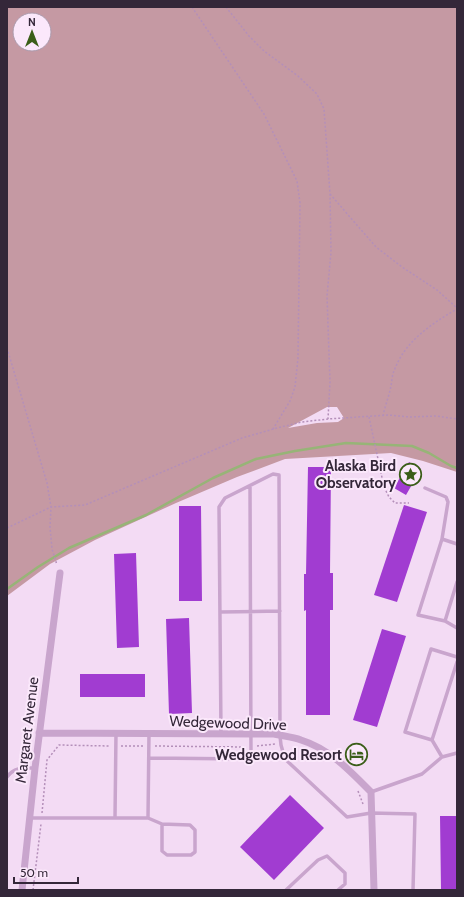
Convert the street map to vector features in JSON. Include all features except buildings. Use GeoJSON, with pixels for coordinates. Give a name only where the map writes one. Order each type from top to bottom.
{"type":"FeatureCollection","features":[{"type":"Feature","properties":{"kind":"street","name":"Margaret Avenue"},"geometry":{"type":"LineString","coordinates":[[22,890],[35,768],[60,573]]}},
{"type":"Feature","properties":{"kind":"street","name":"Wedgewood Drive"},"geometry":{"type":"LineString","coordinates":[[40,733],[252,734],[280,736],[300,740],[319,747],[342,763],[371,792]]}},
{"type":"Feature","properties":{"kind":"street"},"geometry":{"type":"LineString","coordinates":[[371,792],[369,814],[374,890]]}},
{"type":"Feature","properties":{"kind":"lane"},"geometry":{"type":"LineString","coordinates":[[221,734],[219,507],[225,498],[273,474],[279,475],[280,736],[284,759],[346,817],[369,814],[414,814],[413,890]]}},
{"type":"Feature","properties":{"kind":"lane"},"geometry":{"type":"LineString","coordinates":[[150,758],[247,759],[251,756],[250,486]]}},
{"type":"Feature","properties":{"kind":"lane"},"geometry":{"type":"LineString","coordinates":[[425,488],[446,497],[448,502],[442,539],[418,616],[445,621],[457,628]]}},
{"type":"Feature","properties":{"kind":"lane"},"geometry":{"type":"LineString","coordinates":[[442,539],[457,544]]}},
{"type":"Feature","properties":{"kind":"lane"},"geometry":{"type":"LineString","coordinates":[[445,621],[457,582]]}},
{"type":"Feature","properties":{"kind":"lane"},"geometry":{"type":"LineString","coordinates":[[220,612],[280,611]]}},
{"type":"Feature","properties":{"kind":"lane"},"geometry":{"type":"LineString","coordinates":[[442,757],[432,740],[405,732],[431,649],[457,657]]}},
{"type":"Feature","properties":{"kind":"lane"},"geometry":{"type":"LineString","coordinates":[[432,740],[457,662]]}},
{"type":"Feature","properties":{"kind":"lane"},"geometry":{"type":"LineString","coordinates":[[115,818],[116,733]]}},
{"type":"Feature","properties":{"kind":"lane"},"geometry":{"type":"LineString","coordinates":[[148,818],[150,758],[149,733]]}},
{"type":"Feature","properties":{"kind":"lane"},"geometry":{"type":"LineString","coordinates":[[371,792],[422,774],[442,757],[457,753]]}},
{"type":"Feature","properties":{"kind":"lane"},"geometry":{"type":"LineString","coordinates":[[7,777],[19,768],[35,768]]}},
{"type":"Feature","properties":{"kind":"lane"},"geometry":{"type":"LineString","coordinates":[[30,818],[148,818],[162,824],[190,825],[196,830],[195,852],[191,855],[167,855],[162,850],[162,824]]}},
{"type":"Feature","properties":{"kind":"lane"},"geometry":{"type":"LineString","coordinates":[[286,890],[318,860],[327,856],[345,873],[345,884],[338,890]]}},
{"type":"Feature","properties":{"kind":"path"},"geometry":{"type":"LineString","coordinates":[[192,7],[264,114],[298,181],[300,203],[298,350],[296,380],[290,401],[273,429]]}},
{"type":"Feature","properties":{"kind":"path"},"geometry":{"type":"LineString","coordinates":[[226,7],[264,52],[298,76],[317,94],[324,109],[330,194],[330,252],[327,296],[330,382],[328,419]]}},
{"type":"Feature","properties":{"kind":"path"},"geometry":{"type":"LineString","coordinates":[[330,194],[376,247],[402,267],[437,290],[457,308],[432,323],[413,339],[399,358],[382,416]]}},
{"type":"Feature","properties":{"kind":"path"},"geometry":{"type":"LineString","coordinates":[[7,348],[47,483],[51,507],[50,527],[52,549],[58,565]]}},
{"type":"Feature","properties":{"kind":"path"},"geometry":{"type":"LineString","coordinates":[[7,528],[51,507],[85,505],[242,438],[273,429],[302,422],[382,416],[436,416],[457,419]]}},
{"type":"Feature","properties":{"kind":"path"},"geometry":{"type":"LineString","coordinates":[[369,417],[384,487],[388,497],[395,503],[409,503]]}},
{"type":"Feature","properties":{"kind":"path"},"geometry":{"type":"LineString","coordinates":[[33,890],[42,818],[47,760],[59,745],[251,747],[274,744],[281,745]]}},
{"type":"Feature","properties":{"kind":"path"},"geometry":{"type":"LineString","coordinates":[[355,788],[360,793],[369,814]]}},
{"type":"Feature","properties":{"kind":"shaded area"},"geometry":{"type":"Polygon","coordinates":[[[7,7],[457,7],[457,472],[391,453],[285,459],[237,477],[176,503],[95,540],[50,564],[7,596],[7,7]],[[327,407],[288,428],[317,423],[338,422],[344,418],[337,407],[327,407]]]}},
{"type":"Feature","properties":{"kind":"waterway"},"geometry":{"type":"LineString","coordinates":[[7,589],[38,567],[69,548],[146,515],[213,478],[256,459],[346,443],[412,446],[457,468]]}},
{"type":"Feature","properties":{"kind":"place","name":"Alaska Bird Observatory"},"geometry":{"type":"Point","coordinates":[411,475]}},
{"type":"Feature","properties":{"kind":"place","name":"Wedgewood Resort"},"geometry":{"type":"Point","coordinates":[357,755]}}]}
